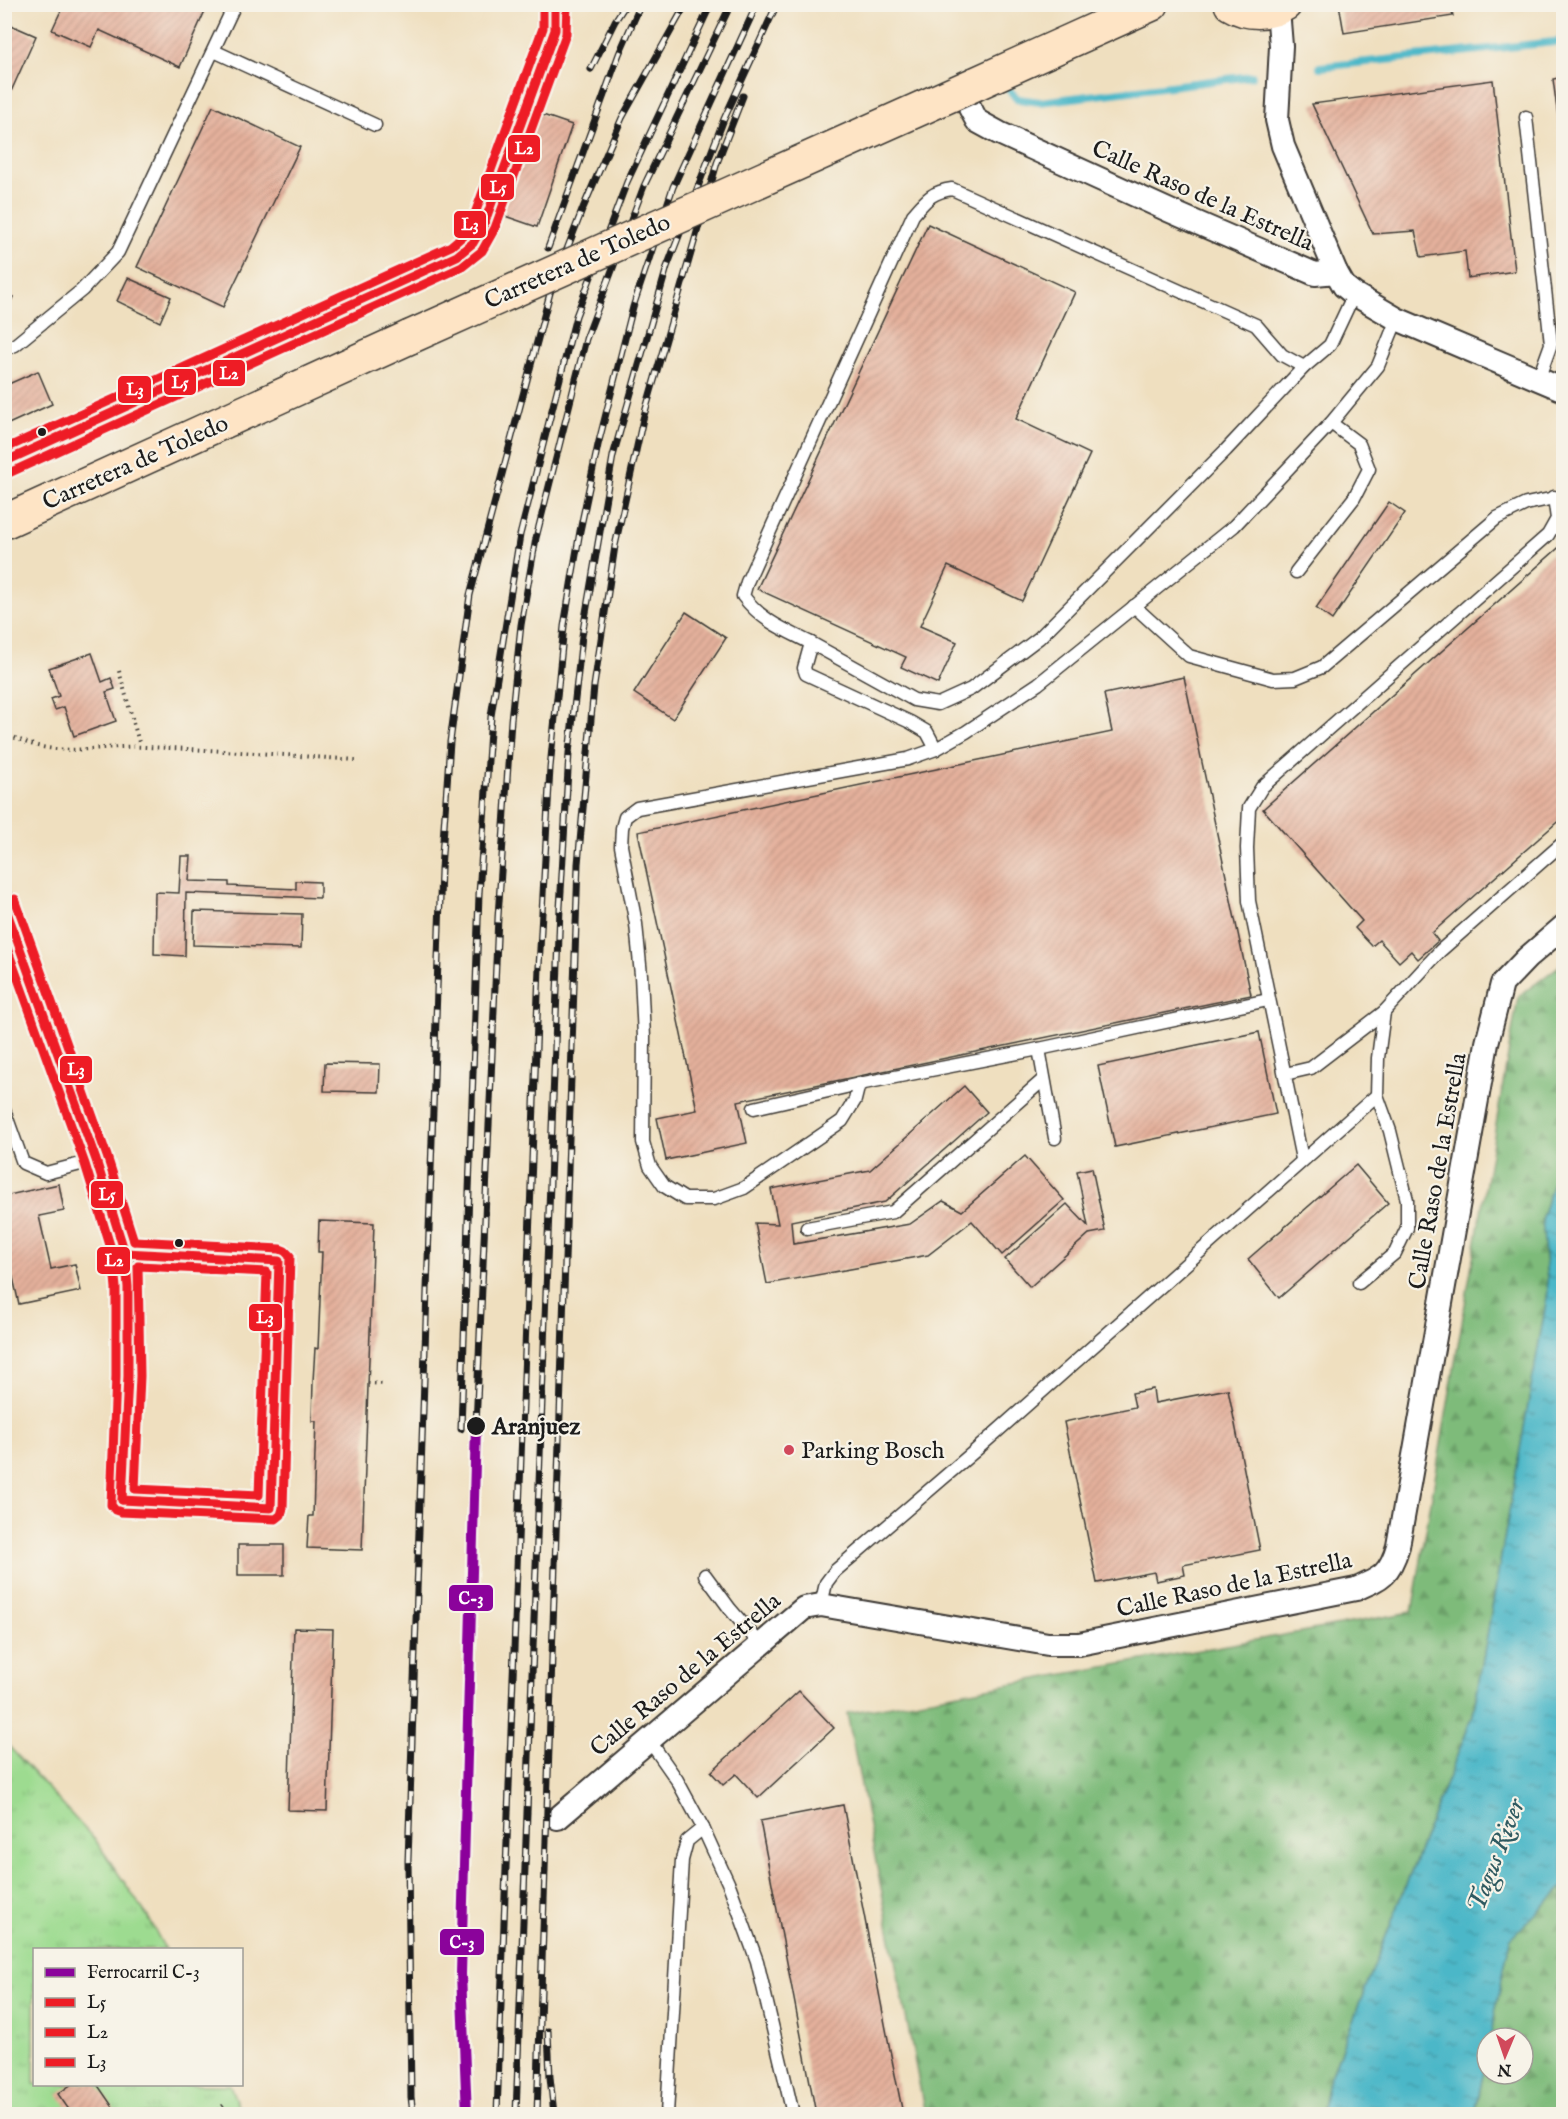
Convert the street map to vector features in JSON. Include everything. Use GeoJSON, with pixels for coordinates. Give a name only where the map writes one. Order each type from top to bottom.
{"type":"FeatureCollection","features":[{"type":"Feature","properties":{"kind":"street"},"geometry":{"type":"LineString","coordinates":[[4,462],[446,261],[465,250],[473,243],[484,224],[555,30],[555,4]]}},
{"type":"Feature","properties":{"kind":"street","name":"Carretera de Toledo"},"geometry":{"type":"LineString","coordinates":[[4,522],[1152,4]]}},
{"type":"Feature","properties":{"kind":"street"},"geometry":{"type":"LineString","coordinates":[[1231,4],[1236,8],[1257,12],[1281,7],[1277,120],[1283,147],[1336,272]]}},
{"type":"Feature","properties":{"kind":"street","name":"Calle Raso de la Estrella"},"geometry":{"type":"LineString","coordinates":[[968,87],[977,121],[1170,211],[1316,274],[1336,272],[1344,285],[1354,294],[1397,319],[1563,390]]}},
{"type":"Feature","properties":{"kind":"street"},"geometry":{"type":"LineString","coordinates":[[4,903],[96,1160],[125,1253]]}},
{"type":"Feature","properties":{"kind":"street","name":"Calle Raso de la Estrella"},"geometry":{"type":"LineString","coordinates":[[558,1818],[804,1608],[821,1605],[1048,1644],[1079,1644],[1356,1589],[1378,1579],[1393,1564],[1398,1545],[1496,1001],[1502,984],[1563,926]]}},
{"type":"Feature","properties":{"kind":"lane"},"geometry":{"type":"LineString","coordinates":[[4,349],[15,345],[82,290],[118,252],[235,4]]}},
{"type":"Feature","properties":{"kind":"lane"},"geometry":{"type":"LineString","coordinates":[[214,51],[375,125]]}},
{"type":"Feature","properties":{"kind":"lane"},"geometry":{"type":"LineString","coordinates":[[1526,117],[1551,344],[1538,380]]}},
{"type":"Feature","properties":{"kind":"lane"},"geometry":{"type":"LineString","coordinates":[[1304,367],[1282,355],[1256,325],[952,189],[938,191],[927,198],[913,215],[747,582],[743,596],[767,621],[812,643],[914,700],[938,704],[972,689],[1039,638],[1226,450],[1304,367],[1330,345],[1354,294]]}},
{"type":"Feature","properties":{"kind":"lane"},"geometry":{"type":"LineString","coordinates":[[859,1084],[855,1100],[842,1121],[744,1188],[714,1199],[685,1199],[664,1186],[651,1166],[643,1142],[644,1037],[641,975],[636,924],[621,846],[625,818],[638,808],[908,759],[936,749],[966,732],[1038,684],[1234,525],[1331,423],[1378,366],[1397,319]]}},
{"type":"Feature","properties":{"kind":"lane"},"geometry":{"type":"LineString","coordinates":[[1296,572],[1354,498],[1369,469],[1359,444],[1331,423]]}},
{"type":"Feature","properties":{"kind":"lane"},"geometry":{"type":"LineString","coordinates":[[1134,606],[1189,656],[1273,680],[1295,678],[1322,667],[1497,518],[1526,504],[1559,497],[1557,519],[1548,535],[1262,787],[1249,808],[1247,848],[1249,901],[1302,1159]]}},
{"type":"Feature","properties":{"kind":"lane"},"geometry":{"type":"LineString","coordinates":[[812,643],[804,668],[806,674],[910,722],[927,732],[936,749]]}},
{"type":"Feature","properties":{"kind":"lane"},"geometry":{"type":"LineString","coordinates":[[1286,1074],[1311,1068],[1384,1012],[1440,951],[1563,842]]}},
{"type":"Feature","properties":{"kind":"lane"},"geometry":{"type":"LineString","coordinates":[[754,1108],[859,1084],[1039,1049],[1268,1000]]}},
{"type":"Feature","properties":{"kind":"lane"},"geometry":{"type":"LineString","coordinates":[[1359,1283],[1395,1253],[1407,1228],[1407,1200],[1390,1131],[1377,1095],[1378,1059],[1384,1012]]}},
{"type":"Feature","properties":{"kind":"lane"},"geometry":{"type":"LineString","coordinates":[[1039,1049],[1055,1138]]}},
{"type":"Feature","properties":{"kind":"lane"},"geometry":{"type":"LineString","coordinates":[[807,1228],[893,1212],[1044,1079]]}},
{"type":"Feature","properties":{"kind":"lane"},"geometry":{"type":"LineString","coordinates":[[821,1605],[826,1583],[836,1571],[1377,1095]]}},
{"type":"Feature","properties":{"kind":"lane"},"geometry":{"type":"LineString","coordinates":[[4,1110],[23,1163],[46,1173],[96,1160]]}},
{"type":"Feature","properties":{"kind":"lane"},"geometry":{"type":"LineString","coordinates":[[125,1253],[279,1261],[271,1508],[122,1500],[128,1376],[125,1253]]}},
{"type":"Feature","properties":{"kind":"lane"},"geometry":{"type":"LineString","coordinates":[[705,1575],[761,1645]]}},
{"type":"Feature","properties":{"kind":"lane"},"geometry":{"type":"LineString","coordinates":[[649,1740],[677,1780],[703,1828],[730,1887],[757,1961],[793,2115]]}},
{"type":"Feature","properties":{"kind":"lane"},"geometry":{"type":"LineString","coordinates":[[667,2115],[682,1860],[687,1841],[703,1828]]}},
{"type":"Feature","properties":{"kind":"path"},"geometry":{"type":"LineString","coordinates":[[119,671],[140,746]]}},
{"type":"Feature","properties":{"kind":"path"},"geometry":{"type":"LineString","coordinates":[[4,732],[19,741],[54,750],[140,746],[356,760]]}},
{"type":"Feature","properties":{"kind":"path"},"geometry":{"type":"LineString","coordinates":[[368,1383],[385,1384]]}},
{"type":"Feature","properties":{"kind":"path"},"geometry":{"type":"LineString","coordinates":[[213,2115],[224,2105]]}},
{"type":"Feature","properties":{"kind":"green space"},"geometry":{"type":"Polygon","coordinates":[[[1563,963],[1563,1152],[1542,1217],[1548,1292],[1473,1715],[1327,2086],[1322,2114],[925,2114],[847,1713],[1412,1612],[1518,997],[1563,963]]]}},
{"type":"Feature","properties":{"kind":"green space"},"geometry":{"type":"Polygon","coordinates":[[[4,1741],[96,1841],[148,1917],[164,1948],[33,1948],[33,2086],[230,2086],[241,2114],[5,2114],[4,1741]]]}},
{"type":"Feature","properties":{"kind":"green space"},"geometry":{"type":"Polygon","coordinates":[[[1563,1887],[1563,2114],[1475,2114],[1481,2086],[1535,2086],[1535,2026],[1492,2026],[1510,1939],[1563,1887]]]}},
{"type":"Feature","properties":{"kind":"water","name":"Tagus River"},"geometry":{"type":"Polygon","coordinates":[[[1563,1152],[1563,1887],[1510,1939],[1492,2026],[1475,2026],[1475,2086],[1481,2086],[1475,2114],[1322,2114],[1327,2086],[1473,1715],[1548,1292],[1542,1217],[1563,1152]]]}},
{"type":"Feature","properties":{"kind":"building"},"geometry":{"type":"Polygon","coordinates":[[[64,4],[208,4],[180,67],[99,30],[91,47],[52,30],[64,4]]]}},
{"type":"Feature","properties":{"kind":"building"},"geometry":{"type":"Polygon","coordinates":[[[1339,4],[1450,4],[1453,16],[1344,33],[1339,4]]]}},
{"type":"Feature","properties":{"kind":"building"},"geometry":{"type":"Polygon","coordinates":[[[1516,4],[1547,4],[1547,6],[1518,9],[1516,4]]]}},
{"type":"Feature","properties":{"kind":"building"},"geometry":{"type":"Polygon","coordinates":[[[4,22],[36,36],[4,107],[4,22]]]}},
{"type":"Feature","properties":{"kind":"building"},"geometry":{"type":"Polygon","coordinates":[[[1564,77],[1564,147],[1562,147],[1553,79],[1564,77]]]}},
{"type":"Feature","properties":{"kind":"building"},"geometry":{"type":"Polygon","coordinates":[[[1493,80],[1515,271],[1468,278],[1465,251],[1421,257],[1415,231],[1373,234],[1312,104],[1493,80]]]}},
{"type":"Feature","properties":{"kind":"building"},"geometry":{"type":"Polygon","coordinates":[[[213,106],[300,147],[223,307],[137,267],[213,106]]]}},
{"type":"Feature","properties":{"kind":"building"},"geometry":{"type":"Polygon","coordinates":[[[537,113],[572,125],[537,227],[502,215],[537,113]]]}},
{"type":"Feature","properties":{"kind":"building"},"geometry":{"type":"Polygon","coordinates":[[[928,224],[1075,292],[1016,419],[1090,454],[1022,601],[948,566],[920,626],[957,642],[938,684],[901,667],[906,657],[757,589],[928,224]]]}},
{"type":"Feature","properties":{"kind":"building"},"geometry":{"type":"Polygon","coordinates":[[[128,278],[171,297],[160,322],[117,301],[128,278]]]}},
{"type":"Feature","properties":{"kind":"building"},"geometry":{"type":"Polygon","coordinates":[[[4,293],[13,297],[4,317],[4,293]]]}},
{"type":"Feature","properties":{"kind":"building"},"geometry":{"type":"Polygon","coordinates":[[[38,371],[52,404],[4,426],[4,386],[38,371]]]}},
{"type":"Feature","properties":{"kind":"building"},"geometry":{"type":"Polygon","coordinates":[[[1389,502],[1405,513],[1332,620],[1316,608],[1389,502]]]}},
{"type":"Feature","properties":{"kind":"building"},"geometry":{"type":"Polygon","coordinates":[[[1564,543],[1564,816],[1432,933],[1438,941],[1418,959],[1411,951],[1399,962],[1379,940],[1372,946],[1355,928],[1362,921],[1263,809],[1564,543]]]}},
{"type":"Feature","properties":{"kind":"building"},"geometry":{"type":"Polygon","coordinates":[[[686,612],[726,638],[673,719],[634,693],[686,612]]]}},
{"type":"Feature","properties":{"kind":"building"},"geometry":{"type":"Polygon","coordinates":[[[92,653],[102,682],[111,678],[115,689],[106,692],[116,721],[74,736],[64,707],[55,710],[51,699],[59,696],[49,668],[92,653]]]}},
{"type":"Feature","properties":{"kind":"building"},"geometry":{"type":"Polygon","coordinates":[[[1184,677],[1251,995],[738,1101],[747,1143],[666,1160],[657,1118],[697,1110],[638,832],[1112,732],[1104,694],[1184,677]]]}},
{"type":"Feature","properties":{"kind":"building"},"geometry":{"type":"Polygon","coordinates":[[[181,856],[191,856],[189,881],[229,882],[229,886],[296,889],[296,881],[320,882],[320,898],[186,893],[185,956],[154,954],[155,892],[179,893],[181,856]]]}},
{"type":"Feature","properties":{"kind":"building"},"geometry":{"type":"Polygon","coordinates":[[[194,911],[302,914],[301,948],[193,945],[194,911]]]}},
{"type":"Feature","properties":{"kind":"building"},"geometry":{"type":"Polygon","coordinates":[[[1259,1032],[1276,1114],[1115,1147],[1098,1066],[1259,1032]]]}},
{"type":"Feature","properties":{"kind":"building"},"geometry":{"type":"Polygon","coordinates":[[[325,1063],[380,1064],[379,1092],[324,1091],[325,1063]]]}},
{"type":"Feature","properties":{"kind":"building"},"geometry":{"type":"Polygon","coordinates":[[[964,1086],[987,1112],[885,1202],[791,1221],[793,1244],[910,1224],[943,1201],[962,1211],[1025,1156],[1064,1200],[1002,1255],[972,1221],[928,1255],[767,1284],[755,1223],[778,1224],[771,1189],[870,1170],[964,1086]]]}},
{"type":"Feature","properties":{"kind":"building"},"geometry":{"type":"Polygon","coordinates":[[[1356,1165],[1388,1203],[1279,1298],[1248,1259],[1356,1165]]]}},
{"type":"Feature","properties":{"kind":"building"},"geometry":{"type":"Polygon","coordinates":[[[1092,1168],[1105,1231],[1089,1234],[1030,1287],[1005,1259],[1067,1204],[1088,1226],[1077,1171],[1092,1168]]]}},
{"type":"Feature","properties":{"kind":"building"},"geometry":{"type":"Polygon","coordinates":[[[59,1184],[64,1211],[39,1216],[51,1269],[75,1264],[81,1291],[19,1304],[4,1238],[4,1196],[59,1184]]]}},
{"type":"Feature","properties":{"kind":"building"},"geometry":{"type":"Polygon","coordinates":[[[319,1221],[374,1223],[362,1550],[307,1548],[309,1516],[313,1516],[316,1421],[312,1421],[313,1381],[315,1348],[318,1349],[322,1252],[318,1252],[319,1221]]]}},
{"type":"Feature","properties":{"kind":"building"},"geometry":{"type":"Polygon","coordinates":[[[1153,1389],[1155,1403],[1228,1389],[1260,1550],[1183,1565],[1185,1575],[1156,1581],[1154,1572],[1097,1583],[1064,1422],[1135,1407],[1132,1393],[1153,1389]]]}},
{"type":"Feature","properties":{"kind":"building"},"geometry":{"type":"Polygon","coordinates":[[[238,1545],[284,1545],[284,1575],[238,1575],[238,1545]]]}},
{"type":"Feature","properties":{"kind":"building"},"geometry":{"type":"Polygon","coordinates":[[[294,1628],[333,1629],[327,1811],[288,1810],[294,1628]]]}},
{"type":"Feature","properties":{"kind":"building"},"geometry":{"type":"Polygon","coordinates":[[[799,1691],[834,1728],[758,1798],[736,1774],[723,1785],[711,1772],[799,1691]]]}},
{"type":"Feature","properties":{"kind":"building"},"geometry":{"type":"Polygon","coordinates":[[[843,1805],[903,2114],[816,2114],[760,1821],[843,1805]]]}},
{"type":"Feature","properties":{"kind":"building"},"geometry":{"type":"Polygon","coordinates":[[[69,2086],[98,2086],[117,2113],[72,2114],[58,2094],[69,2086]]]}},
{"type":"Feature","properties":{"kind":"waterway"},"geometry":{"type":"LineString","coordinates":[[1320,67],[1564,41]]}},
{"type":"Feature","properties":{"kind":"waterway"},"geometry":{"type":"LineString","coordinates":[[1005,86],[1018,99],[1040,102],[1252,76]]}},
{"type":"Feature","properties":{"kind":"railway"},"geometry":{"type":"LineString","coordinates":[[591,69],[626,4]]}},
{"type":"Feature","properties":{"kind":"railway"},"geometry":{"type":"LineString","coordinates":[[548,248],[619,54],[641,4]]}},
{"type":"Feature","properties":{"kind":"railway"},"geometry":{"type":"LineString","coordinates":[[413,2114],[408,1861],[441,869],[450,742],[470,595],[550,293],[583,208],[622,118],[686,4]]}},
{"type":"Feature","properties":{"kind":"railway"},"geometry":{"type":"LineString","coordinates":[[461,1429],[479,894],[491,716],[520,535],[576,316],[627,182],[711,4]]}},
{"type":"Feature","properties":{"kind":"railway"},"geometry":{"type":"LineString","coordinates":[[476,1426],[498,917],[511,720],[521,625],[536,538],[586,339],[644,186],[731,4]]}},
{"type":"Feature","properties":{"kind":"railway"},"geometry":{"type":"LineString","coordinates":[[497,2114],[539,967],[550,768],[564,626],[580,531],[598,445],[633,307],[673,187],[757,4]]}},
{"type":"Feature","properties":{"kind":"railway"},"geometry":{"type":"LineString","coordinates":[[516,2114],[560,908],[569,753],[582,636],[613,456],[667,267],[724,119],[777,4]]}},
{"type":"Feature","properties":{"kind":"railway"},"geometry":{"type":"LineString","coordinates":[[537,2114],[578,864],[594,686],[615,546],[643,419],[717,163],[743,96]]}},
{"type":"Feature","properties":{"kind":"railway"},"geometry":{"type":"LineString","coordinates":[[548,2031],[554,2114]]}},
{"type":"Feature","properties":{"kind":"rail line","name":"C-3"},"geometry":{"type":"LineString","coordinates":[[467,2114],[461,1974],[476,1426]]}},
{"type":"Feature","properties":{"kind":"transit line","name":"L3"},"geometry":{"type":"LineString","coordinates":[[4,449],[451,246],[464,235],[473,219],[543,28],[543,4]]}},
{"type":"Feature","properties":{"kind":"transit line","name":"L5"},"geometry":{"type":"LineString","coordinates":[[4,462],[457,256],[473,243],[484,224],[555,30],[555,4]]}},
{"type":"Feature","properties":{"kind":"transit line","name":"L2"},"geometry":{"type":"LineString","coordinates":[[9,473],[462,267],[482,251],[495,228],[566,34],[567,4]]}},
{"type":"Feature","properties":{"kind":"transit line","name":"L3"},"geometry":{"type":"LineString","coordinates":[[15,899],[107,1156],[134,1241]]}},
{"type":"Feature","properties":{"kind":"transit line","name":"L5"},"geometry":{"type":"LineString","coordinates":[[4,904],[96,1160],[125,1253],[128,1287],[128,1376],[122,1500]]}},
{"type":"Feature","properties":{"kind":"transit line","name":"L2"},"geometry":{"type":"LineString","coordinates":[[4,940],[85,1164],[113,1255],[116,1288],[116,1376],[111,1505],[115,1510],[121,1512],[276,1519],[281,1515],[283,1508],[290,1256],[280,1249],[134,1241]]}},
{"type":"Feature","properties":{"kind":"transit line","name":"L5"},"geometry":{"type":"LineString","coordinates":[[122,1500],[271,1508],[279,1261],[125,1253]]}},
{"type":"Feature","properties":{"kind":"transit line","name":"L3"},"geometry":{"type":"LineString","coordinates":[[138,1266],[267,1272],[259,1495],[135,1489],[140,1376],[138,1266]]}},
{"type":"Feature","properties":{"kind":"place","name":"Aranjuez"},"geometry":{"type":"Point","coordinates":[476,1426]}},
{"type":"Feature","properties":{"kind":"place","name":"Parking Bosch"},"geometry":{"type":"Point","coordinates":[789,1450]}}]}
